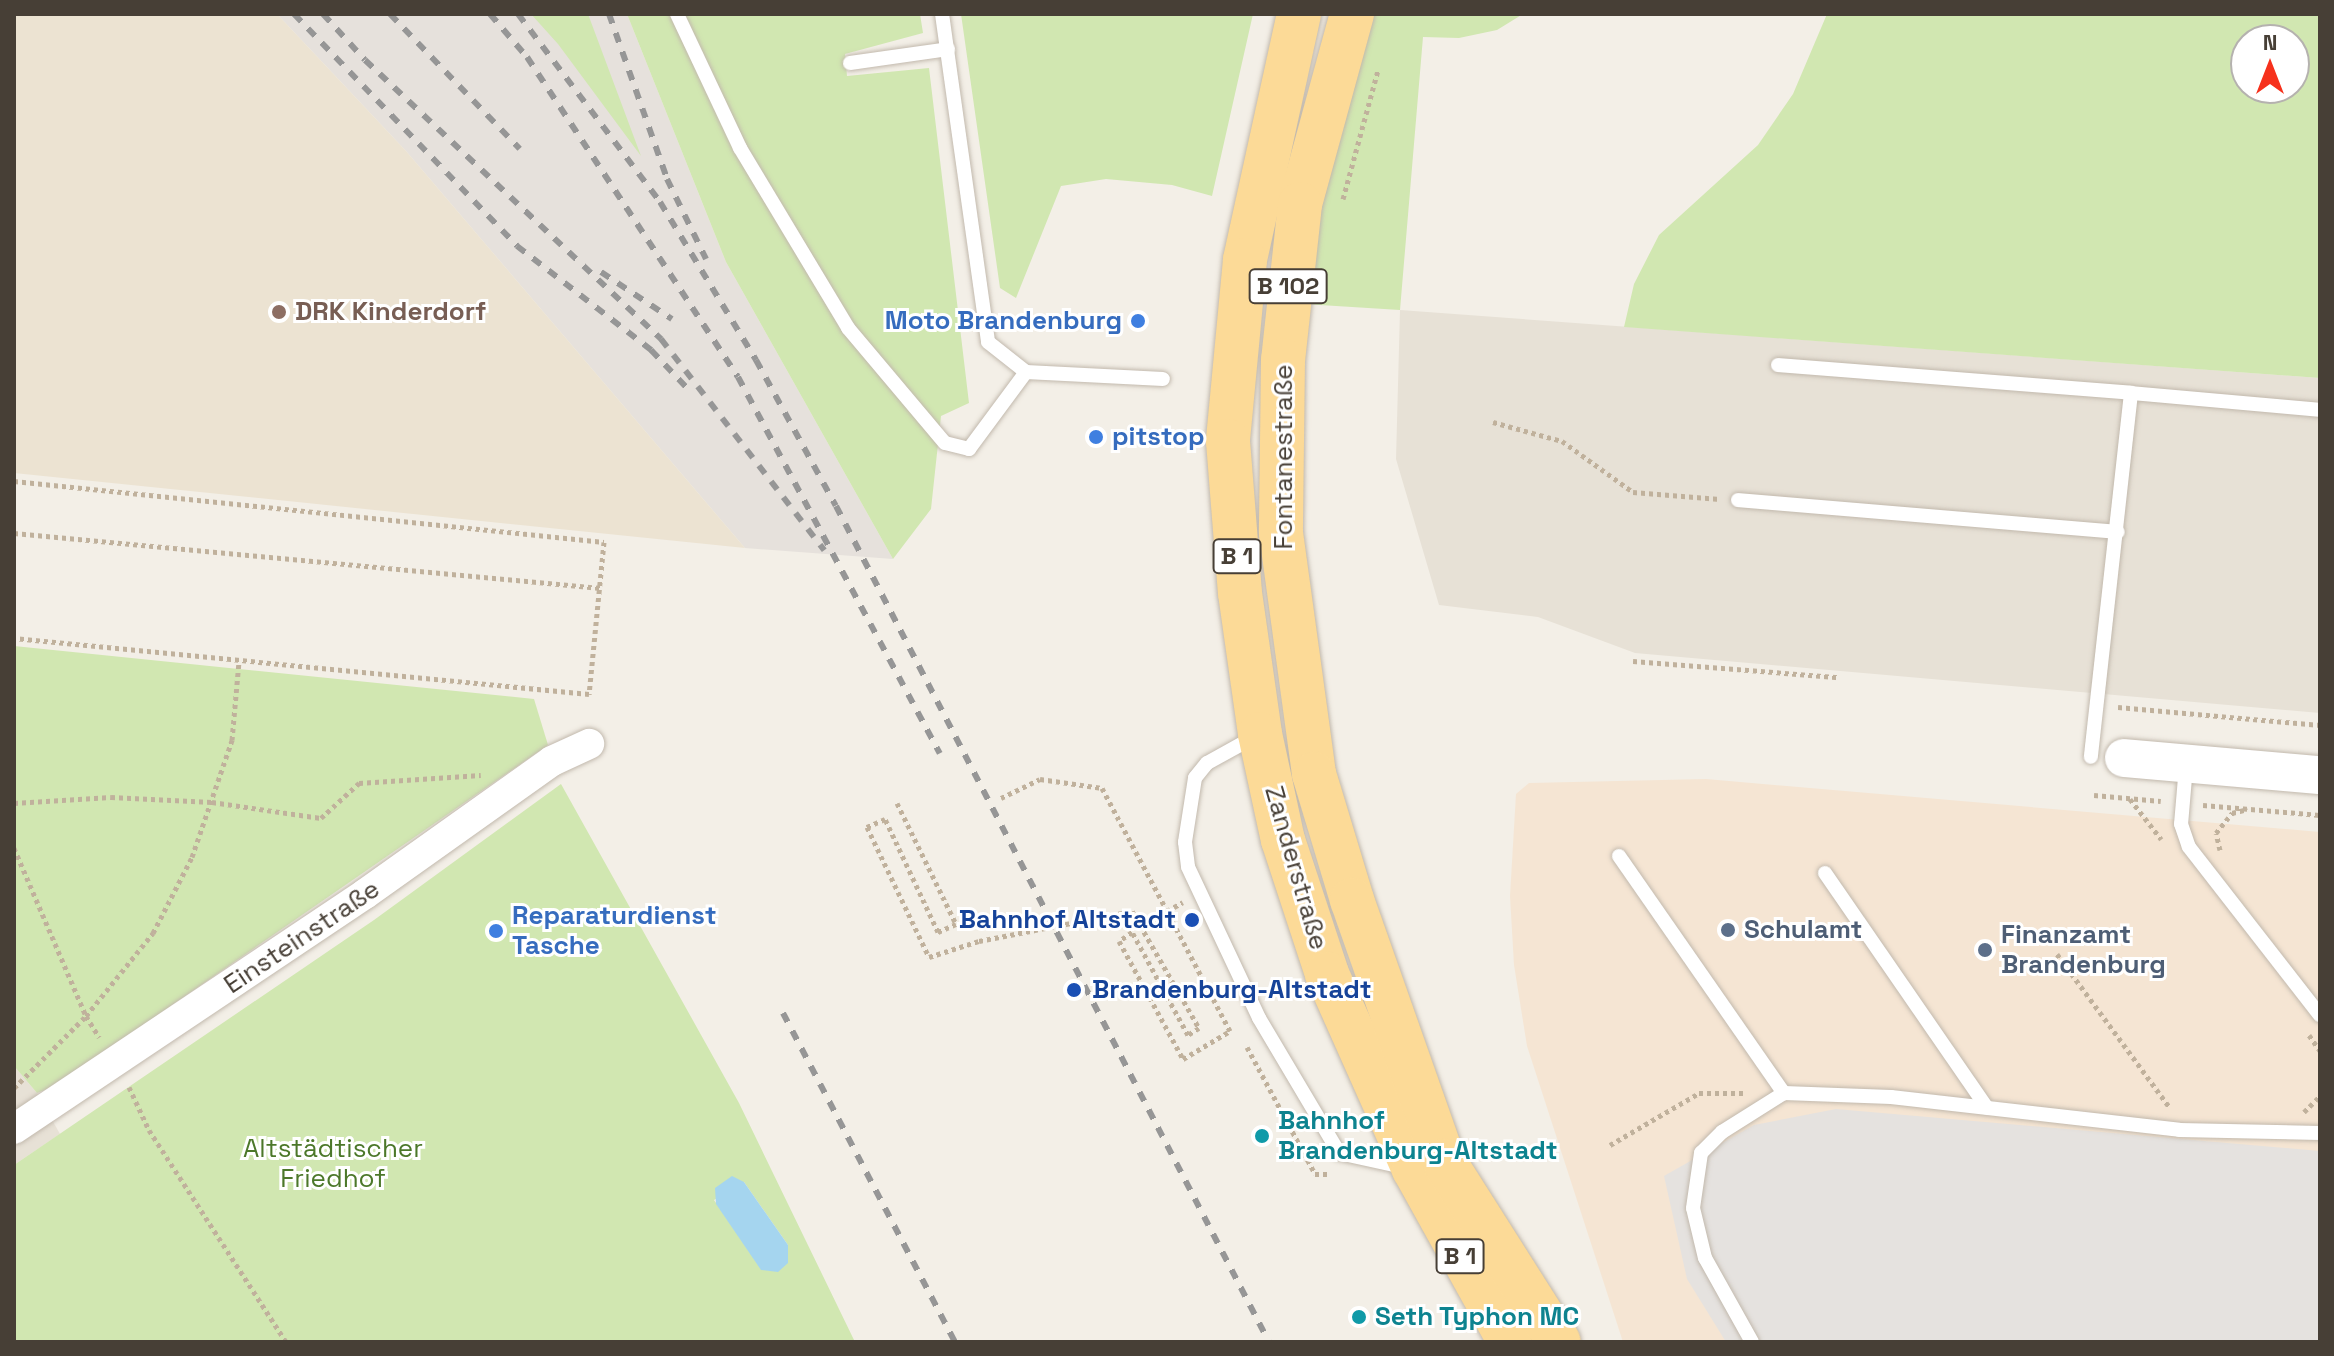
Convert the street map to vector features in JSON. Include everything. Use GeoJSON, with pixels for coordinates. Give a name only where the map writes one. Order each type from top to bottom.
{"type":"FeatureCollection","features":[{"type":"Feature","properties":{"kind":"main road","name":"Fontanestraße"},"geometry":{"type":"LineString","coordinates":[[1260,734],[1240,593],[1228,441],[1245,260],[1299,14]]}},
{"type":"Feature","properties":{"kind":"main road","name":"Fontanestraße"},"geometry":{"type":"LineString","coordinates":[[1352,14],[1300,204],[1287,299],[1281,533],[1314,774],[1352,900]]}},
{"type":"Feature","properties":{"kind":"main road","name":"Zanderstraße"},"geometry":{"type":"LineString","coordinates":[[1260,734],[1283,840],[1327,974],[1414,1169],[1510,1342]]}},
{"type":"Feature","properties":{"kind":"main road","name":"Zanderstraße"},"geometry":{"type":"LineString","coordinates":[[1352,900],[1444,1161],[1559,1342]]}},
{"type":"Feature","properties":{"kind":"street","name":"Einsteinstraße"},"geometry":{"type":"LineString","coordinates":[[18,1118],[115,1064],[552,761],[589,744]]}},
{"type":"Feature","properties":{"kind":"street"},"geometry":{"type":"LineString","coordinates":[[2107,757],[2320,775]]}},
{"type":"Feature","properties":{"kind":"lane"},"geometry":{"type":"LineString","coordinates":[[677,14],[740,148],[848,328],[945,443],[969,449],[1026,372]]}},
{"type":"Feature","properties":{"kind":"lane"},"geometry":{"type":"LineString","coordinates":[[942,14],[988,342],[1026,372],[1163,379]]}},
{"type":"Feature","properties":{"kind":"lane"},"geometry":{"type":"LineString","coordinates":[[850,63],[948,49]]}},
{"type":"Feature","properties":{"kind":"lane"},"geometry":{"type":"LineString","coordinates":[[1778,365],[2320,410]]}},
{"type":"Feature","properties":{"kind":"lane"},"geometry":{"type":"LineString","coordinates":[[2107,757],[2095,705],[2118,532],[2131,393]]}},
{"type":"Feature","properties":{"kind":"lane"},"geometry":{"type":"LineString","coordinates":[[1738,500],[2118,532]]}},
{"type":"Feature","properties":{"kind":"lane"},"geometry":{"type":"LineString","coordinates":[[1260,734],[1207,763],[1195,778],[1185,842],[1200,892],[1259,1018],[1339,1153],[1380,1166],[1414,1169]]}},
{"type":"Feature","properties":{"kind":"lane"},"geometry":{"type":"LineString","coordinates":[[2186,763],[2181,824],[2189,847],[2320,1015]]}},
{"type":"Feature","properties":{"kind":"lane"},"geometry":{"type":"LineString","coordinates":[[1619,856],[1784,1093]]}},
{"type":"Feature","properties":{"kind":"lane"},"geometry":{"type":"LineString","coordinates":[[1825,873],[1987,1108]]}},
{"type":"Feature","properties":{"kind":"lane"},"geometry":{"type":"LineString","coordinates":[[1752,1342],[1705,1258],[1693,1208],[1701,1153],[1722,1132],[1784,1093],[1891,1097],[2179,1130],[2320,1133]]}},
{"type":"Feature","properties":{"kind":"path"},"geometry":{"type":"LineString","coordinates":[[1340,211],[1381,59]]}},
{"type":"Feature","properties":{"kind":"path"},"geometry":{"type":"LineString","coordinates":[[1493,422],[1562,441],[1633,492],[1738,500]]}},
{"type":"Feature","properties":{"kind":"path"},"geometry":{"type":"LineString","coordinates":[[14,481],[604,542],[589,694],[14,638]]}},
{"type":"Feature","properties":{"kind":"path"},"geometry":{"type":"LineString","coordinates":[[14,533],[600,588]]}},
{"type":"Feature","properties":{"kind":"path"},"geometry":{"type":"LineString","coordinates":[[14,1088],[86,1016],[153,933],[192,857],[232,740],[239,661]]}},
{"type":"Feature","properties":{"kind":"path"},"geometry":{"type":"LineString","coordinates":[[1633,661],[1838,677]]}},
{"type":"Feature","properties":{"kind":"path"},"geometry":{"type":"LineString","coordinates":[[2095,705],[2320,725]]}},
{"type":"Feature","properties":{"kind":"path"},"geometry":{"type":"LineString","coordinates":[[14,803],[111,797],[212,802],[321,818],[359,783],[480,775]]}},
{"type":"Feature","properties":{"kind":"path"},"geometry":{"type":"LineString","coordinates":[[1001,798],[1040,779],[1102,788],[1230,1031],[1241,1036],[1315,1174]]}},
{"type":"Feature","properties":{"kind":"path"},"geometry":{"type":"LineString","coordinates":[[897,803],[956,924],[938,932],[885,819],[867,827],[929,957],[979,941],[1132,911],[1199,1028],[1188,1035],[1132,932],[1119,941],[1183,1059],[1230,1031]]}},
{"type":"Feature","properties":{"kind":"path"},"geometry":{"type":"LineString","coordinates":[[2221,856],[2216,833],[2232,813],[2248,809]]}},
{"type":"Feature","properties":{"kind":"path"},"geometry":{"type":"LineString","coordinates":[[14,848],[86,1016],[149,1130],[286,1342]]}},
{"type":"Feature","properties":{"kind":"path"},"geometry":{"type":"LineString","coordinates":[[1167,911],[1200,892]]}},
{"type":"Feature","properties":{"kind":"path"},"geometry":{"type":"LineString","coordinates":[[2057,954],[2172,1112]]}},
{"type":"Feature","properties":{"kind":"path"},"geometry":{"type":"LineString","coordinates":[[1610,1145],[1699,1093],[1784,1093]]}},
{"type":"Feature","properties":{"kind":"shaded area","name":"DRK Kinderdorf"},"geometry":{"type":"Polygon","coordinates":[[[14,14],[277,14],[406,151],[745,548],[14,473],[14,14]]]}},
{"type":"Feature","properties":{"kind":"shaded area"},"geometry":{"type":"Polygon","coordinates":[[[277,14],[627,14],[726,262],[893,559],[745,548],[406,151],[277,14]]]}},
{"type":"Feature","properties":{"kind":"shaded area"},"geometry":{"type":"Polygon","coordinates":[[[1400,310],[2320,378],[2320,713],[1635,653],[1538,617],[1439,605],[1396,459],[1400,310]]]}},
{"type":"Feature","properties":{"kind":"shaded area"},"geometry":{"type":"Polygon","coordinates":[[[1706,779],[2320,832],[2320,1342],[1623,1342],[1527,1046],[1514,965],[1510,896],[1516,794],[1529,783],[1706,779]]]}},
{"type":"Feature","properties":{"kind":"shaded area"},"geometry":{"type":"Polygon","coordinates":[[[14,1066],[37,1093],[60,1134],[14,1165],[14,1066]]]}},
{"type":"Feature","properties":{"kind":"shaded area"},"geometry":{"type":"Polygon","coordinates":[[[1836,1109],[2320,1151],[2320,1342],[1726,1342],[1687,1279],[1664,1176],[1754,1125],[1836,1109]]]}},
{"type":"Feature","properties":{"kind":"green space"},"geometry":{"type":"Polygon","coordinates":[[[531,14],[588,14],[641,156],[558,44],[531,14]]]}},
{"type":"Feature","properties":{"kind":"green space"},"geometry":{"type":"Polygon","coordinates":[[[627,14],[920,14],[923,33],[845,54],[847,76],[929,68],[969,403],[941,416],[931,509],[893,559],[726,262],[627,14]]]}},
{"type":"Feature","properties":{"kind":"green space"},"geometry":{"type":"Polygon","coordinates":[[[961,14],[1253,14],[1212,196],[1172,185],[1106,179],[1061,186],[1016,298],[1000,288],[961,14]]]}},
{"type":"Feature","properties":{"kind":"green space"},"geometry":{"type":"Polygon","coordinates":[[[1367,14],[1523,14],[1497,30],[1459,38],[1423,37],[1400,310],[1304,304],[1321,194],[1367,14]]]}},
{"type":"Feature","properties":{"kind":"green space"},"geometry":{"type":"Polygon","coordinates":[[[1827,14],[2320,14],[2320,378],[1624,327],[1634,284],[1659,235],[1758,145],[1793,94],[1827,14]]]}},
{"type":"Feature","properties":{"kind":"green space"},"geometry":{"type":"Polygon","coordinates":[[[14,646],[534,699],[548,745],[55,1086],[37,1093],[14,1066],[14,646]]]}},
{"type":"Feature","properties":{"kind":"green space","name":"Altstädtischer Friedhof"},"geometry":{"type":"Polygon","coordinates":[[[561,784],[739,1103],[855,1342],[14,1342],[14,1165],[374,920],[561,784]],[[744,1182],[714,1200],[761,1269],[788,1245],[744,1182]]]}},
{"type":"Feature","properties":{"kind":"water"},"geometry":{"type":"Polygon","coordinates":[[[732,1176],[744,1182],[788,1245],[788,1263],[778,1272],[761,1270],[716,1204],[715,1188],[732,1176]]]}},
{"type":"Feature","properties":{"kind":"railway"},"geometry":{"type":"LineString","coordinates":[[294,14],[517,246],[651,350],[686,387]]}},
{"type":"Feature","properties":{"kind":"railway"},"geometry":{"type":"LineString","coordinates":[[323,14],[365,60],[661,339],[824,550]]}},
{"type":"Feature","properties":{"kind":"railway"},"geometry":{"type":"LineString","coordinates":[[390,14],[520,149]]}},
{"type":"Feature","properties":{"kind":"railway"},"geometry":{"type":"LineString","coordinates":[[490,14],[527,57],[738,377],[940,753]]}},
{"type":"Feature","properties":{"kind":"railway"},"geometry":{"type":"LineString","coordinates":[[518,14],[660,202],[756,360],[836,506],[1269,1342]]}},
{"type":"Feature","properties":{"kind":"railway"},"geometry":{"type":"LineString","coordinates":[[609,14],[667,179],[706,259]]}},
{"type":"Feature","properties":{"kind":"railway"},"geometry":{"type":"LineString","coordinates":[[601,272],[672,319]]}},
{"type":"Feature","properties":{"kind":"railway"},"geometry":{"type":"LineString","coordinates":[[783,1013],[955,1342]]}},
{"type":"Feature","properties":{"kind":"place","name":"DRK Kinderdorf"},"geometry":{"type":"Point","coordinates":[279,312]}},
{"type":"Feature","properties":{"kind":"place","name":"Moto Brandenburg"},"geometry":{"type":"Point","coordinates":[1138,321]}},
{"type":"Feature","properties":{"kind":"place","name":"pitstop"},"geometry":{"type":"Point","coordinates":[1096,437]}},
{"type":"Feature","properties":{"kind":"place","name":"Bahnhof Altstadt"},"geometry":{"type":"Point","coordinates":[1192,920]}},
{"type":"Feature","properties":{"kind":"place","name":"Schulamt"},"geometry":{"type":"Point","coordinates":[1728,930]}},
{"type":"Feature","properties":{"kind":"place","name":"Reparaturdienst Tasche"},"geometry":{"type":"Point","coordinates":[496,931]}},
{"type":"Feature","properties":{"kind":"place","name":"Finanzamt Brandenburg"},"geometry":{"type":"Point","coordinates":[1985,950]}},
{"type":"Feature","properties":{"kind":"place","name":"Brandenburg-Altstadt"},"geometry":{"type":"Point","coordinates":[1074,990]}},
{"type":"Feature","properties":{"kind":"place","name":"Bahnhof Brandenburg-Altstadt"},"geometry":{"type":"Point","coordinates":[1262,1136]}},
{"type":"Feature","properties":{"kind":"place","name":"Seth Typhon MC"},"geometry":{"type":"Point","coordinates":[1359,1317]}}]}
